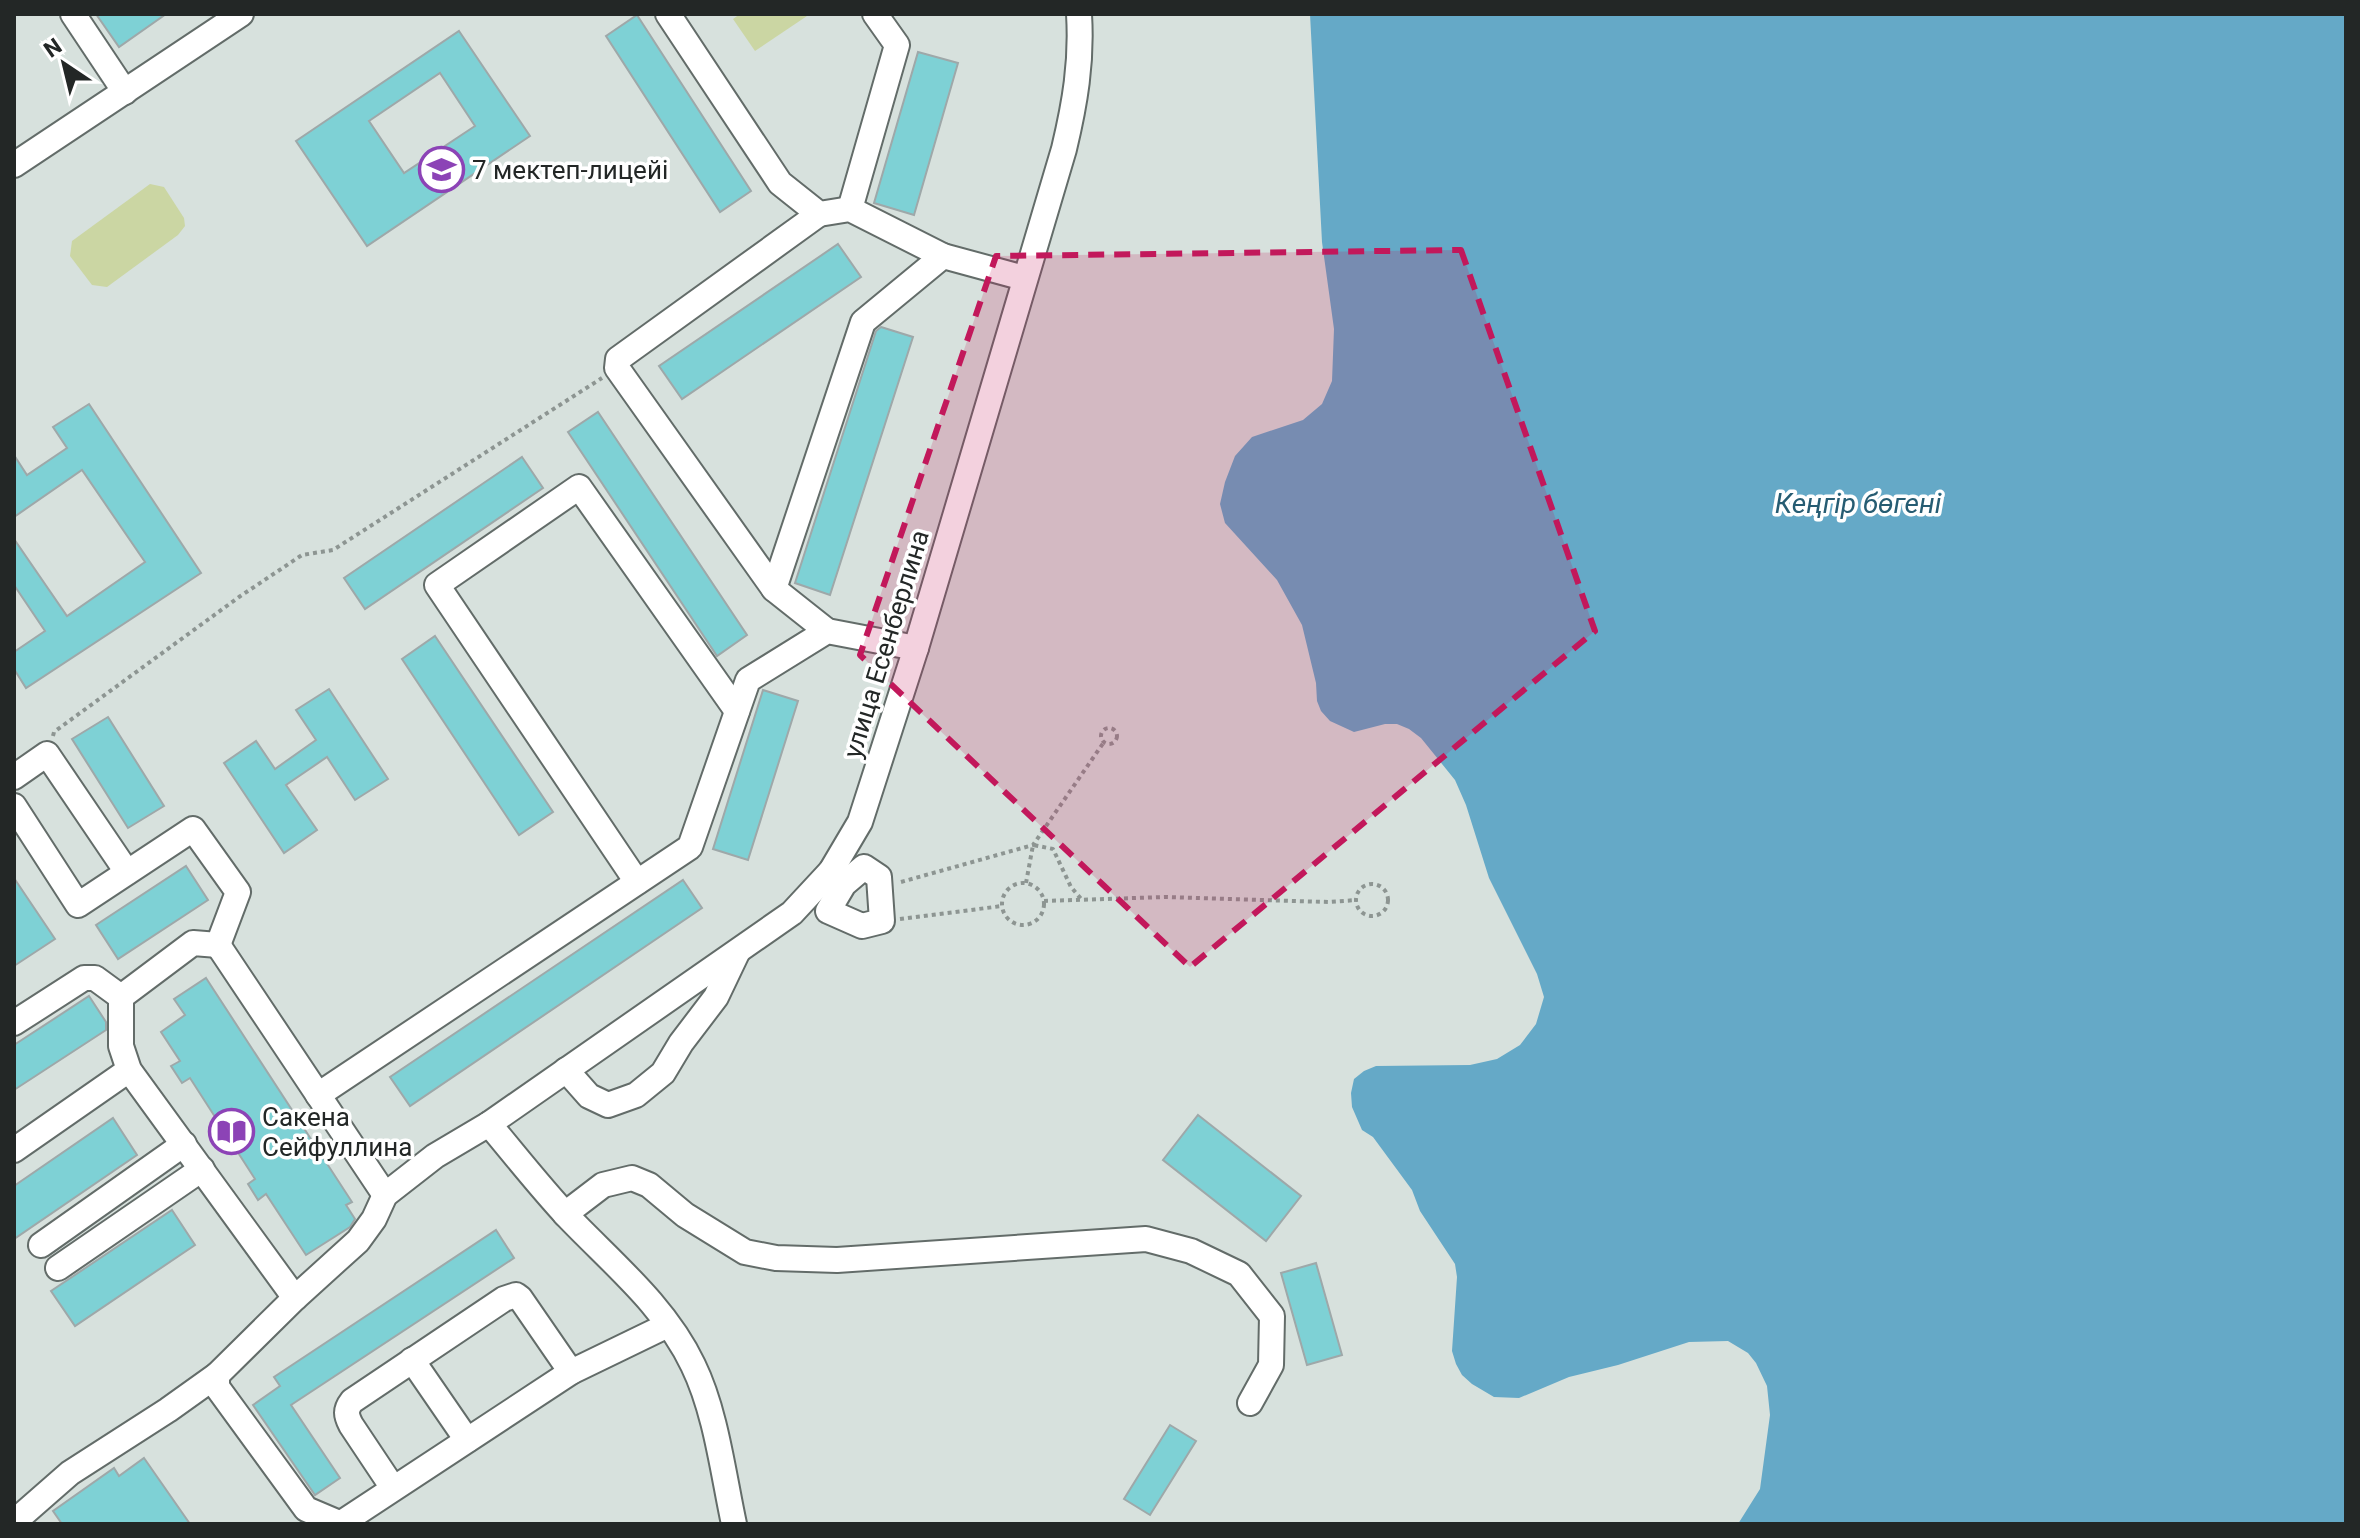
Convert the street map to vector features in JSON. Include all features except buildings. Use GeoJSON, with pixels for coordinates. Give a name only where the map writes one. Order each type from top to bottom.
{"type":"FeatureCollection","features":[{"type":"Feature","properties":{"kind":"street"},"geometry":{"type":"LineString","coordinates":[[73,14],[125,92]]}},
{"type":"Feature","properties":{"kind":"street"},"geometry":{"type":"LineString","coordinates":[[17,156],[125,92],[241,14]]}},
{"type":"Feature","properties":{"kind":"street"},"geometry":{"type":"LineString","coordinates":[[668,14],[780,183],[819,214]]}},
{"type":"Feature","properties":{"kind":"street"},"geometry":{"type":"LineString","coordinates":[[850,209],[897,45],[875,14]]}},
{"type":"Feature","properties":{"kind":"street","name":"улица Есенберлина"},"geometry":{"type":"LineString","coordinates":[[385,1195],[435,1156],[489,1124],[838,878],[860,822],[916,648],[1064,149],[1077,97],[1081,41],[1079,14]]}},
{"type":"Feature","properties":{"kind":"street"},"geometry":{"type":"LineString","coordinates":[[916,648],[827,631],[774,589],[617,368],[618,359],[819,214],[850,209],[943,256],[1024,278]]}},
{"type":"Feature","properties":{"kind":"street"},"geometry":{"type":"LineString","coordinates":[[774,589],[863,322],[943,256]]}},
{"type":"Feature","properties":{"kind":"street"},"geometry":{"type":"LineString","coordinates":[[637,882],[437,585],[579,487],[737,711]]}},
{"type":"Feature","properties":{"kind":"street"},"geometry":{"type":"LineString","coordinates":[[318,1095],[690,847],[748,680],[827,631]]}},
{"type":"Feature","properties":{"kind":"street"},"geometry":{"type":"LineString","coordinates":[[14,777],[47,754],[127,872]]}},
{"type":"Feature","properties":{"kind":"street"},"geometry":{"type":"LineString","coordinates":[[14,806],[78,905],[193,829],[238,892],[218,945]]}},
{"type":"Feature","properties":{"kind":"street"},"geometry":{"type":"LineString","coordinates":[[864,867],[879,877],[879,887],[882,921],[862,926],[828,911],[838,878],[864,867]]}},
{"type":"Feature","properties":{"kind":"street"},"geometry":{"type":"LineString","coordinates":[[121,997],[193,943],[218,945]]}},
{"type":"Feature","properties":{"kind":"street"},"geometry":{"type":"LineString","coordinates":[[14,1522],[70,1473],[217,1375],[358,1241],[374,1219],[385,1195],[218,945]]}},
{"type":"Feature","properties":{"kind":"street"},"geometry":{"type":"LineString","coordinates":[[566,1070],[589,1096],[608,1105],[636,1095],[663,1073],[716,997],[739,950]]}},
{"type":"Feature","properties":{"kind":"street"},"geometry":{"type":"LineString","coordinates":[[16,1017],[84,978],[95,978],[121,997]]}},
{"type":"Feature","properties":{"kind":"street"},"geometry":{"type":"LineString","coordinates":[[121,997],[121,1046],[129,1070],[295,1298]]}},
{"type":"Feature","properties":{"kind":"street"},"geometry":{"type":"LineString","coordinates":[[14,1150],[129,1070]]}},
{"type":"Feature","properties":{"kind":"street"},"geometry":{"type":"LineString","coordinates":[[489,1124],[565,1214],[640,1289],[693,1365],[708,1405],[734,1524]]}},
{"type":"Feature","properties":{"kind":"street"},"geometry":{"type":"LineString","coordinates":[[41,1245],[184,1144]]}},
{"type":"Feature","properties":{"kind":"street"},"geometry":{"type":"LineString","coordinates":[[58,1268],[202,1169]]}},
{"type":"Feature","properties":{"kind":"street"},"geometry":{"type":"LineString","coordinates":[[565,1214],[603,1185],[632,1178],[649,1185],[685,1215],[745,1252],[776,1258],[837,1260],[1146,1239],[1191,1251],[1239,1274],[1272,1316],[1271,1365],[1250,1403]]}},
{"type":"Feature","properties":{"kind":"street"},"geometry":{"type":"LineString","coordinates":[[393,1488],[351,1425],[346,1409],[352,1401],[504,1299],[516,1295],[524,1302],[571,1372]]}},
{"type":"Feature","properties":{"kind":"street"},"geometry":{"type":"LineString","coordinates":[[217,1375],[217,1387],[306,1509],[340,1524],[571,1372],[668,1325]]}},
{"type":"Feature","properties":{"kind":"street"},"geometry":{"type":"LineString","coordinates":[[412,1360],[467,1440]]}},
{"type":"Feature","properties":{"kind":"path"},"geometry":{"type":"LineString","coordinates":[[47,754],[54,732],[239,597],[302,555],[333,550],[617,368]]}},
{"type":"Feature","properties":{"kind":"path"},"geometry":{"type":"LineString","coordinates":[[1103,730],[1115,730],[1116,740],[1112,744],[1104,742],[1101,737],[1103,730]]}},
{"type":"Feature","properties":{"kind":"path"},"geometry":{"type":"LineString","coordinates":[[1026,883],[1033,845],[1104,742]]}},
{"type":"Feature","properties":{"kind":"path"},"geometry":{"type":"LineString","coordinates":[[879,887],[1033,845],[1053,849],[1071,887],[1083,901]]}},
{"type":"Feature","properties":{"kind":"path"},"geometry":{"type":"LineString","coordinates":[[1026,883],[1038,889],[1044,901],[1042,915],[1037,921],[1023,926],[1009,920],[1002,906],[1008,890],[1026,883]]}},
{"type":"Feature","properties":{"kind":"path"},"geometry":{"type":"LineString","coordinates":[[1370,884],[1385,889],[1389,899],[1382,913],[1372,916],[1362,912],[1357,900],[1361,889],[1370,884]]}},
{"type":"Feature","properties":{"kind":"path"},"geometry":{"type":"LineString","coordinates":[[1044,901],[1166,897],[1328,902],[1357,900]]}},
{"type":"Feature","properties":{"kind":"path"},"geometry":{"type":"LineString","coordinates":[[882,921],[1002,906]]}},
{"type":"Feature","properties":{"kind":"highlighted area"},"geometry":{"type":"Polygon","coordinates":[[[1461,250],[1595,631],[1190,967],[860,655],[996,256],[1461,250]]]}},
{"type":"Feature","properties":{"kind":"green space"},"geometry":{"type":"Polygon","coordinates":[[[740,14],[810,14],[755,51],[733,19],[740,14]]]}},
{"type":"Feature","properties":{"kind":"green space"},"geometry":{"type":"Polygon","coordinates":[[[150,184],[164,187],[184,218],[185,226],[178,235],[107,287],[92,285],[70,256],[72,241],[150,184]]]}},
{"type":"Feature","properties":{"kind":"water","name":"Кеңгір бөгені"},"geometry":{"type":"Polygon","coordinates":[[[1310,14],[2346,14],[2346,1524],[1738,1524],[1760,1489],[1770,1415],[1767,1386],[1756,1363],[1748,1353],[1728,1341],[1689,1342],[1569,1377],[1519,1398],[1494,1397],[1462,1375],[1452,1351],[1457,1277],[1455,1264],[1420,1211],[1412,1190],[1373,1137],[1362,1130],[1352,1107],[1354,1079],[1376,1066],[1470,1065],[1497,1059],[1520,1045],[1536,1024],[1544,997],[1537,974],[1489,878],[1455,780],[1421,738],[1409,729],[1397,724],[1385,724],[1354,732],[1330,721],[1321,711],[1302,625],[1277,580],[1225,523],[1220,504],[1235,456],[1252,437],[1303,420],[1322,404],[1332,381],[1334,329],[1322,242],[1310,14]]]}},
{"type":"Feature","properties":{"kind":"place","name":"7 мектеп-лицейі"},"geometry":{"type":"Point","coordinates":[441,170]}},
{"type":"Feature","properties":{"kind":"place","name":"Сакена Сейфуллина"},"geometry":{"type":"Point","coordinates":[231,1132]}}]}
